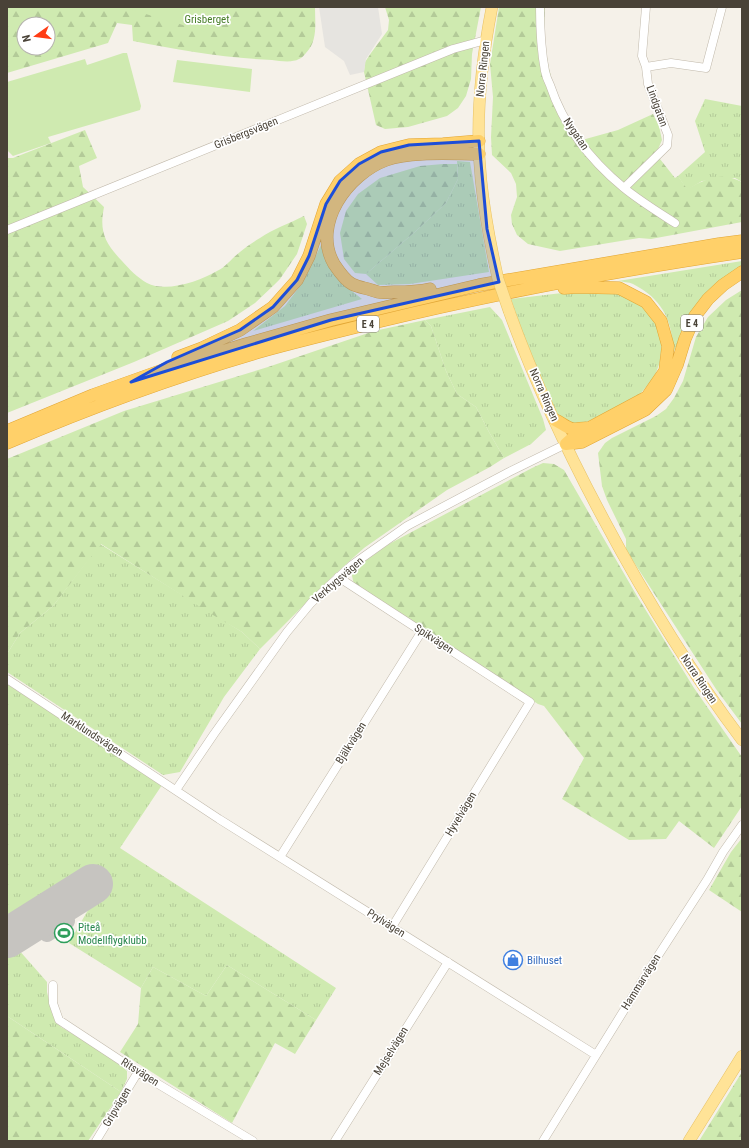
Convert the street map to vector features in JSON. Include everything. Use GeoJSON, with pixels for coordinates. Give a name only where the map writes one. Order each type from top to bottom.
{"type":"FeatureCollection","features":[{"type":"Feature","properties":{"kind":"highway","name":"E 4"},"geometry":{"type":"LineString","coordinates":[[131,382],[167,362],[202,348],[240,330],[273,307],[297,280],[310,256],[326,204],[340,180],[359,164],[381,152],[409,145],[479,141]]}},
{"type":"Feature","properties":{"kind":"highway","name":"E 4"},"geometry":{"type":"LineString","coordinates":[[478,285],[454,285],[418,292],[380,293],[352,284],[337,269],[330,257],[327,244],[327,233],[334,209],[341,195],[350,184],[374,166],[386,160],[408,155],[480,154]]}},
{"type":"Feature","properties":{"kind":"highway","name":"E 4"},"geometry":{"type":"LineString","coordinates":[[7,431],[92,395],[163,370],[246,344],[331,320],[478,285],[742,241]]}},
{"type":"Feature","properties":{"kind":"highway","name":"E 4"},"geometry":{"type":"LineString","coordinates":[[7,443],[97,407],[259,352],[413,313],[521,290],[667,263],[742,252]]}},
{"type":"Feature","properties":{"kind":"highway","name":"E 4"},"geometry":{"type":"LineString","coordinates":[[566,444],[582,442],[645,410],[666,390],[695,316],[708,299],[723,285],[742,272]]}},
{"type":"Feature","properties":{"kind":"highway","name":"E 4"},"geometry":{"type":"LineString","coordinates":[[521,290],[538,291],[577,287],[619,288],[646,302],[661,321],[668,346],[665,371],[647,397],[576,435],[566,444]]}},
{"type":"Feature","properties":{"kind":"highway"},"geometry":{"type":"LineString","coordinates":[[555,420],[569,428],[587,429]]}},
{"type":"Feature","properties":{"kind":"main road","name":"Norra Ringen"},"geometry":{"type":"LineString","coordinates":[[492,7],[486,40],[482,76],[479,112],[479,141],[481,180],[488,229],[498,279],[532,370],[588,489],[647,598],[682,653],[742,740]]}},
{"type":"Feature","properties":{"kind":"main road"},"geometry":{"type":"LineString","coordinates":[[689,1141],[742,1056]]}},
{"type":"Feature","properties":{"kind":"street","name":"Nygatan"},"geometry":{"type":"LineString","coordinates":[[540,7],[540,28],[545,72],[555,102],[573,134],[596,163],[624,188],[675,223]]}},
{"type":"Feature","properties":{"kind":"street","name":"Lindgatan"},"geometry":{"type":"LineString","coordinates":[[624,188],[667,146],[668,135],[648,84],[646,67],[642,56],[646,7]]}},
{"type":"Feature","properties":{"kind":"street"},"geometry":{"type":"LineString","coordinates":[[646,67],[670,63],[706,68],[722,7]]}},
{"type":"Feature","properties":{"kind":"street","name":"Grisbergsvägen"},"geometry":{"type":"LineString","coordinates":[[7,230],[453,49],[486,40]]}},
{"type":"Feature","properties":{"kind":"street","name":"Verktygsvägen"},"geometry":{"type":"LineString","coordinates":[[176,790],[287,632],[311,603],[338,577],[406,526],[566,444]]}},
{"type":"Feature","properties":{"kind":"street","name":"Spikvägen"},"geometry":{"type":"LineString","coordinates":[[338,577],[530,702]]}},
{"type":"Feature","properties":{"kind":"street","name":"Bjälkvägen"},"geometry":{"type":"LineString","coordinates":[[280,856],[422,631]]}},
{"type":"Feature","properties":{"kind":"street","name":"Marklundsvägen"},"geometry":{"type":"LineString","coordinates":[[7,679],[176,790]]}},
{"type":"Feature","properties":{"kind":"street","name":"Hyvelvägen"},"geometry":{"type":"LineString","coordinates":[[392,927],[530,702]]}},
{"type":"Feature","properties":{"kind":"street","name":"Prylvägen"},"geometry":{"type":"LineString","coordinates":[[176,790],[219,819],[596,1055]]}},
{"type":"Feature","properties":{"kind":"street","name":"Hammarvägen"},"geometry":{"type":"LineString","coordinates":[[543,1141],[723,852],[742,825]]}},
{"type":"Feature","properties":{"kind":"street","name":"Mejselvägen"},"geometry":{"type":"LineString","coordinates":[[335,1141],[448,962]]}},
{"type":"Feature","properties":{"kind":"street","name":"Ritsvägen"},"geometry":{"type":"LineString","coordinates":[[53,986],[53,1003],[59,1020],[138,1072],[253,1141]]}},
{"type":"Feature","properties":{"kind":"street","name":"Gripvägen"},"geometry":{"type":"LineString","coordinates":[[96,1141],[138,1072]]}},
{"type":"Feature","properties":{"kind":"highlighted area"},"geometry":{"type":"Polygon","coordinates":[[[479,141],[487,229],[499,282],[331,320],[131,382],[167,362],[240,330],[273,307],[297,280],[309,256],[326,204],[340,181],[359,164],[381,152],[409,145],[479,141]]]}},
{"type":"Feature","properties":{"kind":"green space"},"geometry":{"type":"Polygon","coordinates":[[[7,7],[315,7],[315,32],[310,48],[300,59],[293,61],[219,55],[133,41],[132,25],[117,23],[108,43],[7,73],[7,7]]]}},
{"type":"Feature","properties":{"kind":"green space","name":"Grisberget"},"geometry":{"type":"Polygon","coordinates":[[[122,7],[232,7],[227,15],[210,33],[122,7]]]}},
{"type":"Feature","properties":{"kind":"green space"},"geometry":{"type":"Polygon","coordinates":[[[385,7],[481,7],[472,54],[471,79],[466,96],[458,108],[447,116],[408,127],[385,129],[376,125],[364,72],[365,62],[388,30],[389,20],[385,7]]]}},
{"type":"Feature","properties":{"kind":"green space"},"geometry":{"type":"Polygon","coordinates":[[[499,7],[545,7],[544,37],[552,81],[562,107],[582,140],[618,130],[653,114],[659,126],[662,140],[656,154],[675,178],[678,176],[687,189],[707,179],[720,177],[727,177],[742,182],[742,222],[651,239],[639,238],[560,251],[528,244],[517,235],[512,224],[511,215],[517,197],[516,184],[511,173],[492,155],[491,137],[493,97],[490,64],[499,7]]]}},
{"type":"Feature","properties":{"kind":"green space"},"geometry":{"type":"Polygon","coordinates":[[[127,53],[141,106],[140,110],[48,137],[51,143],[13,156],[7,150],[7,82],[85,59],[87,65],[127,53]]]}},
{"type":"Feature","properties":{"kind":"green space"},"geometry":{"type":"Polygon","coordinates":[[[177,60],[252,69],[250,92],[173,82],[177,60]]]}},
{"type":"Feature","properties":{"kind":"green space"},"geometry":{"type":"Polygon","coordinates":[[[705,99],[742,106],[742,182],[735,178],[702,181],[687,190],[678,176],[705,152],[695,121],[705,99]]]}},
{"type":"Feature","properties":{"kind":"green space"},"geometry":{"type":"Polygon","coordinates":[[[85,130],[97,158],[79,166],[83,187],[104,207],[102,223],[103,230],[111,248],[140,279],[147,283],[164,287],[192,282],[210,275],[220,269],[247,246],[270,232],[304,216],[307,224],[297,254],[280,279],[255,303],[228,321],[134,362],[7,413],[7,158],[13,158],[85,130]]]}},
{"type":"Feature","properties":{"kind":"green space"},"geometry":{"type":"Polygon","coordinates":[[[457,161],[470,162],[489,272],[410,284],[378,285],[366,274],[446,203],[458,179],[457,161]]]}},
{"type":"Feature","properties":{"kind":"green space"},"geometry":{"type":"Polygon","coordinates":[[[457,164],[458,179],[446,203],[366,274],[355,273],[344,259],[340,233],[346,211],[358,194],[380,178],[420,166],[457,164]]]}},
{"type":"Feature","properties":{"kind":"green space"},"geometry":{"type":"Polygon","coordinates":[[[321,245],[325,260],[343,284],[362,299],[253,331],[285,306],[303,282],[321,245]]]}},
{"type":"Feature","properties":{"kind":"green space"},"geometry":{"type":"Polygon","coordinates":[[[742,261],[742,267],[681,335],[672,356],[669,323],[659,305],[652,297],[633,284],[618,281],[742,261]]]}},
{"type":"Feature","properties":{"kind":"green space"},"geometry":{"type":"Polygon","coordinates":[[[742,290],[742,724],[716,689],[626,550],[626,539],[607,500],[602,486],[598,453],[605,443],[612,438],[656,416],[666,409],[683,381],[696,337],[708,317],[726,300],[742,290]]]}},
{"type":"Feature","properties":{"kind":"green space"},"geometry":{"type":"Polygon","coordinates":[[[586,291],[625,294],[644,308],[655,321],[662,342],[660,362],[654,378],[640,394],[613,410],[584,423],[571,424],[564,422],[555,411],[523,334],[511,299],[586,291]]]}},
{"type":"Feature","properties":{"kind":"green space"},"geometry":{"type":"Polygon","coordinates":[[[490,307],[502,320],[543,419],[546,430],[531,444],[504,458],[476,407],[457,394],[446,371],[431,326],[425,320],[490,307]]]}},
{"type":"Feature","properties":{"kind":"green space"},"geometry":{"type":"Polygon","coordinates":[[[425,320],[431,326],[446,371],[457,394],[476,407],[504,458],[447,490],[364,548],[333,576],[260,649],[242,632],[101,544],[53,606],[20,633],[7,654],[7,459],[124,411],[268,367],[374,331],[425,320]]]}},
{"type":"Feature","properties":{"kind":"green space"},"geometry":{"type":"Polygon","coordinates":[[[543,463],[554,464],[564,470],[637,596],[694,688],[742,757],[742,806],[714,848],[679,821],[666,839],[629,840],[562,799],[584,758],[544,706],[538,704],[354,585],[351,571],[389,544],[543,463]]]}},
{"type":"Feature","properties":{"kind":"green space"},"geometry":{"type":"Polygon","coordinates":[[[100,544],[242,632],[260,649],[224,697],[180,772],[163,775],[7,672],[7,654],[20,633],[53,606],[100,544]]]}},
{"type":"Feature","properties":{"kind":"green space"},"geometry":{"type":"Polygon","coordinates":[[[7,684],[162,785],[120,848],[336,988],[316,1020],[227,965],[206,996],[153,967],[141,988],[69,943],[103,884],[86,875],[7,927],[7,684]]]}},
{"type":"Feature","properties":{"kind":"green space"},"geometry":{"type":"Polygon","coordinates":[[[742,838],[742,912],[709,890],[731,852],[742,838]]]}},
{"type":"Feature","properties":{"kind":"green space"},"geometry":{"type":"Polygon","coordinates":[[[7,944],[18,949],[47,982],[47,992],[52,1013],[61,1027],[113,1058],[127,1071],[127,1079],[121,1092],[7,1016],[7,944]]]}},
{"type":"Feature","properties":{"kind":"green space"},"geometry":{"type":"Polygon","coordinates":[[[227,965],[316,1020],[295,1054],[275,1043],[232,1123],[120,1052],[138,1024],[141,988],[153,967],[206,996],[227,965]]]}},
{"type":"Feature","properties":{"kind":"green space"},"geometry":{"type":"Polygon","coordinates":[[[7,1016],[121,1092],[88,1141],[7,1141],[7,1016]]]}},
{"type":"Feature","properties":{"kind":"green space"},"geometry":{"type":"Polygon","coordinates":[[[742,1072],[742,1141],[699,1141],[742,1072]]]}},
{"type":"Feature","properties":{"kind":"shaded area"},"geometry":{"type":"Polygon","coordinates":[[[319,7],[378,7],[382,34],[366,59],[364,72],[350,75],[344,61],[325,47],[319,7]]]}},
{"type":"Feature","properties":{"kind":"taxiway"},"geometry":{"type":"LineString","coordinates":[[47,913],[56,928]]}},
{"type":"Feature","properties":{"kind":"taxiway"},"geometry":{"type":"LineString","coordinates":[[47,934],[67,921]]}},
{"type":"Feature","properties":{"kind":"runway"},"geometry":{"type":"LineString","coordinates":[[7,938],[93,884]]}},
{"type":"Feature","properties":{"kind":"place","name":"Piteå Modellflygklubb"},"geometry":{"type":"Point","coordinates":[64,933]}},
{"type":"Feature","properties":{"kind":"place","name":"Bilhuset"},"geometry":{"type":"Point","coordinates":[513,960]}}]}
